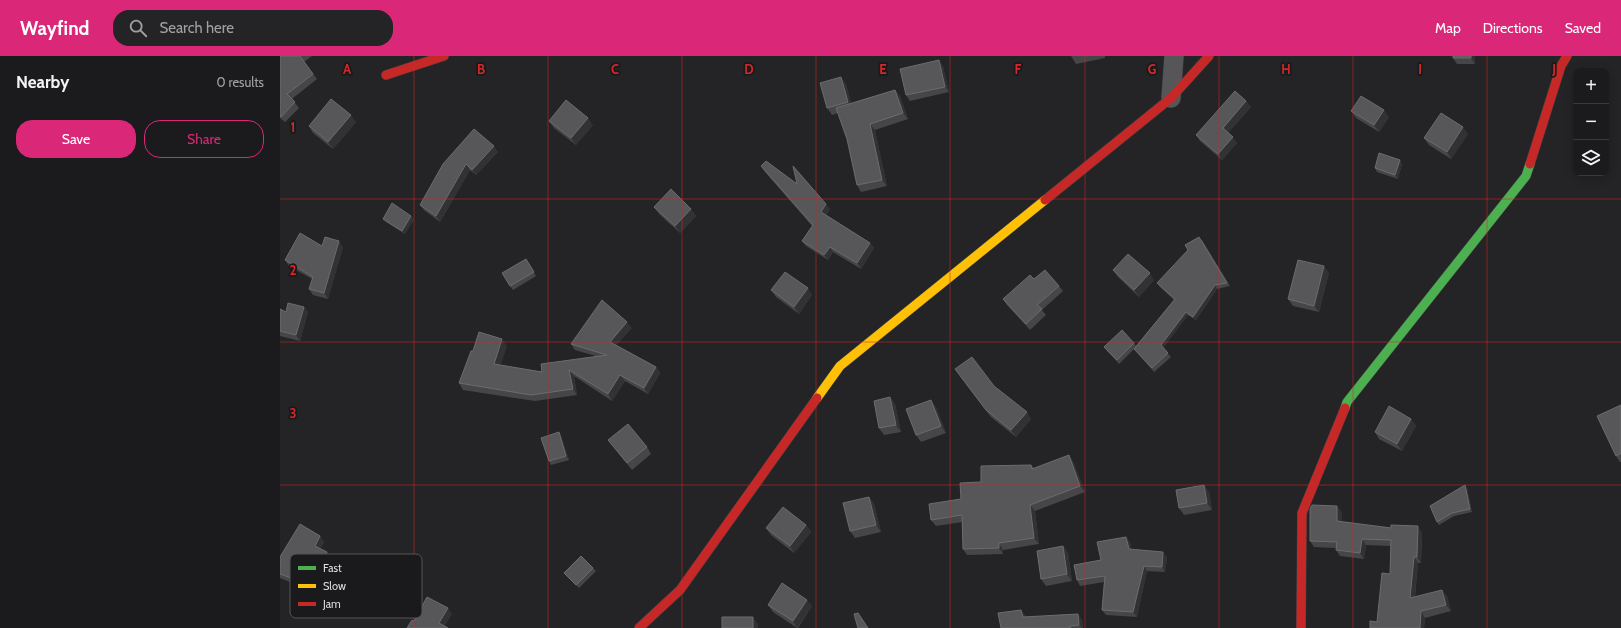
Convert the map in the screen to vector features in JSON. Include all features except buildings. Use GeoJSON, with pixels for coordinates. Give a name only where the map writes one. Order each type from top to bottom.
{"type":"FeatureCollection","features":[{"type":"Feature","properties":{"kind":"street"},"geometry":{"type":"LineString","coordinates":[[386,75],[444,56]]}},
{"type":"Feature","properties":{"kind":"street"},"geometry":{"type":"LineString","coordinates":[[1171,98],[1174,56]]}},
{"type":"Feature","properties":{"kind":"street"},"geometry":{"type":"LineString","coordinates":[[638,628],[680,590],[840,366],[1171,98],[1210,56]]}},
{"type":"Feature","properties":{"kind":"street"},"geometry":{"type":"LineString","coordinates":[[1301,628],[1302,513],[1347,402],[1526,176],[1561,66],[1566,56]]}},
{"type":"Feature","properties":{"kind":"traffic: fast"},"geometry":{"type":"LineString","coordinates":[[1345,408],[1347,402],[1526,176],[1530,164]]}},
{"type":"Feature","properties":{"kind":"traffic: slow"},"geometry":{"type":"LineString","coordinates":[[817,398],[840,366],[1045,200]]}},
{"type":"Feature","properties":{"kind":"traffic: jam"},"geometry":{"type":"LineString","coordinates":[[386,75],[444,56]]}},
{"type":"Feature","properties":{"kind":"traffic: jam"},"geometry":{"type":"LineString","coordinates":[[1045,200],[1171,98],[1209,56]]}},
{"type":"Feature","properties":{"kind":"traffic: jam"},"geometry":{"type":"LineString","coordinates":[[1530,164],[1561,66],[1567,56]]}},
{"type":"Feature","properties":{"kind":"traffic: jam"},"geometry":{"type":"LineString","coordinates":[[639,628],[680,590],[817,398]]}},
{"type":"Feature","properties":{"kind":"traffic: jam"},"geometry":{"type":"LineString","coordinates":[[1301,628],[1302,513],[1345,408]]}}]}
